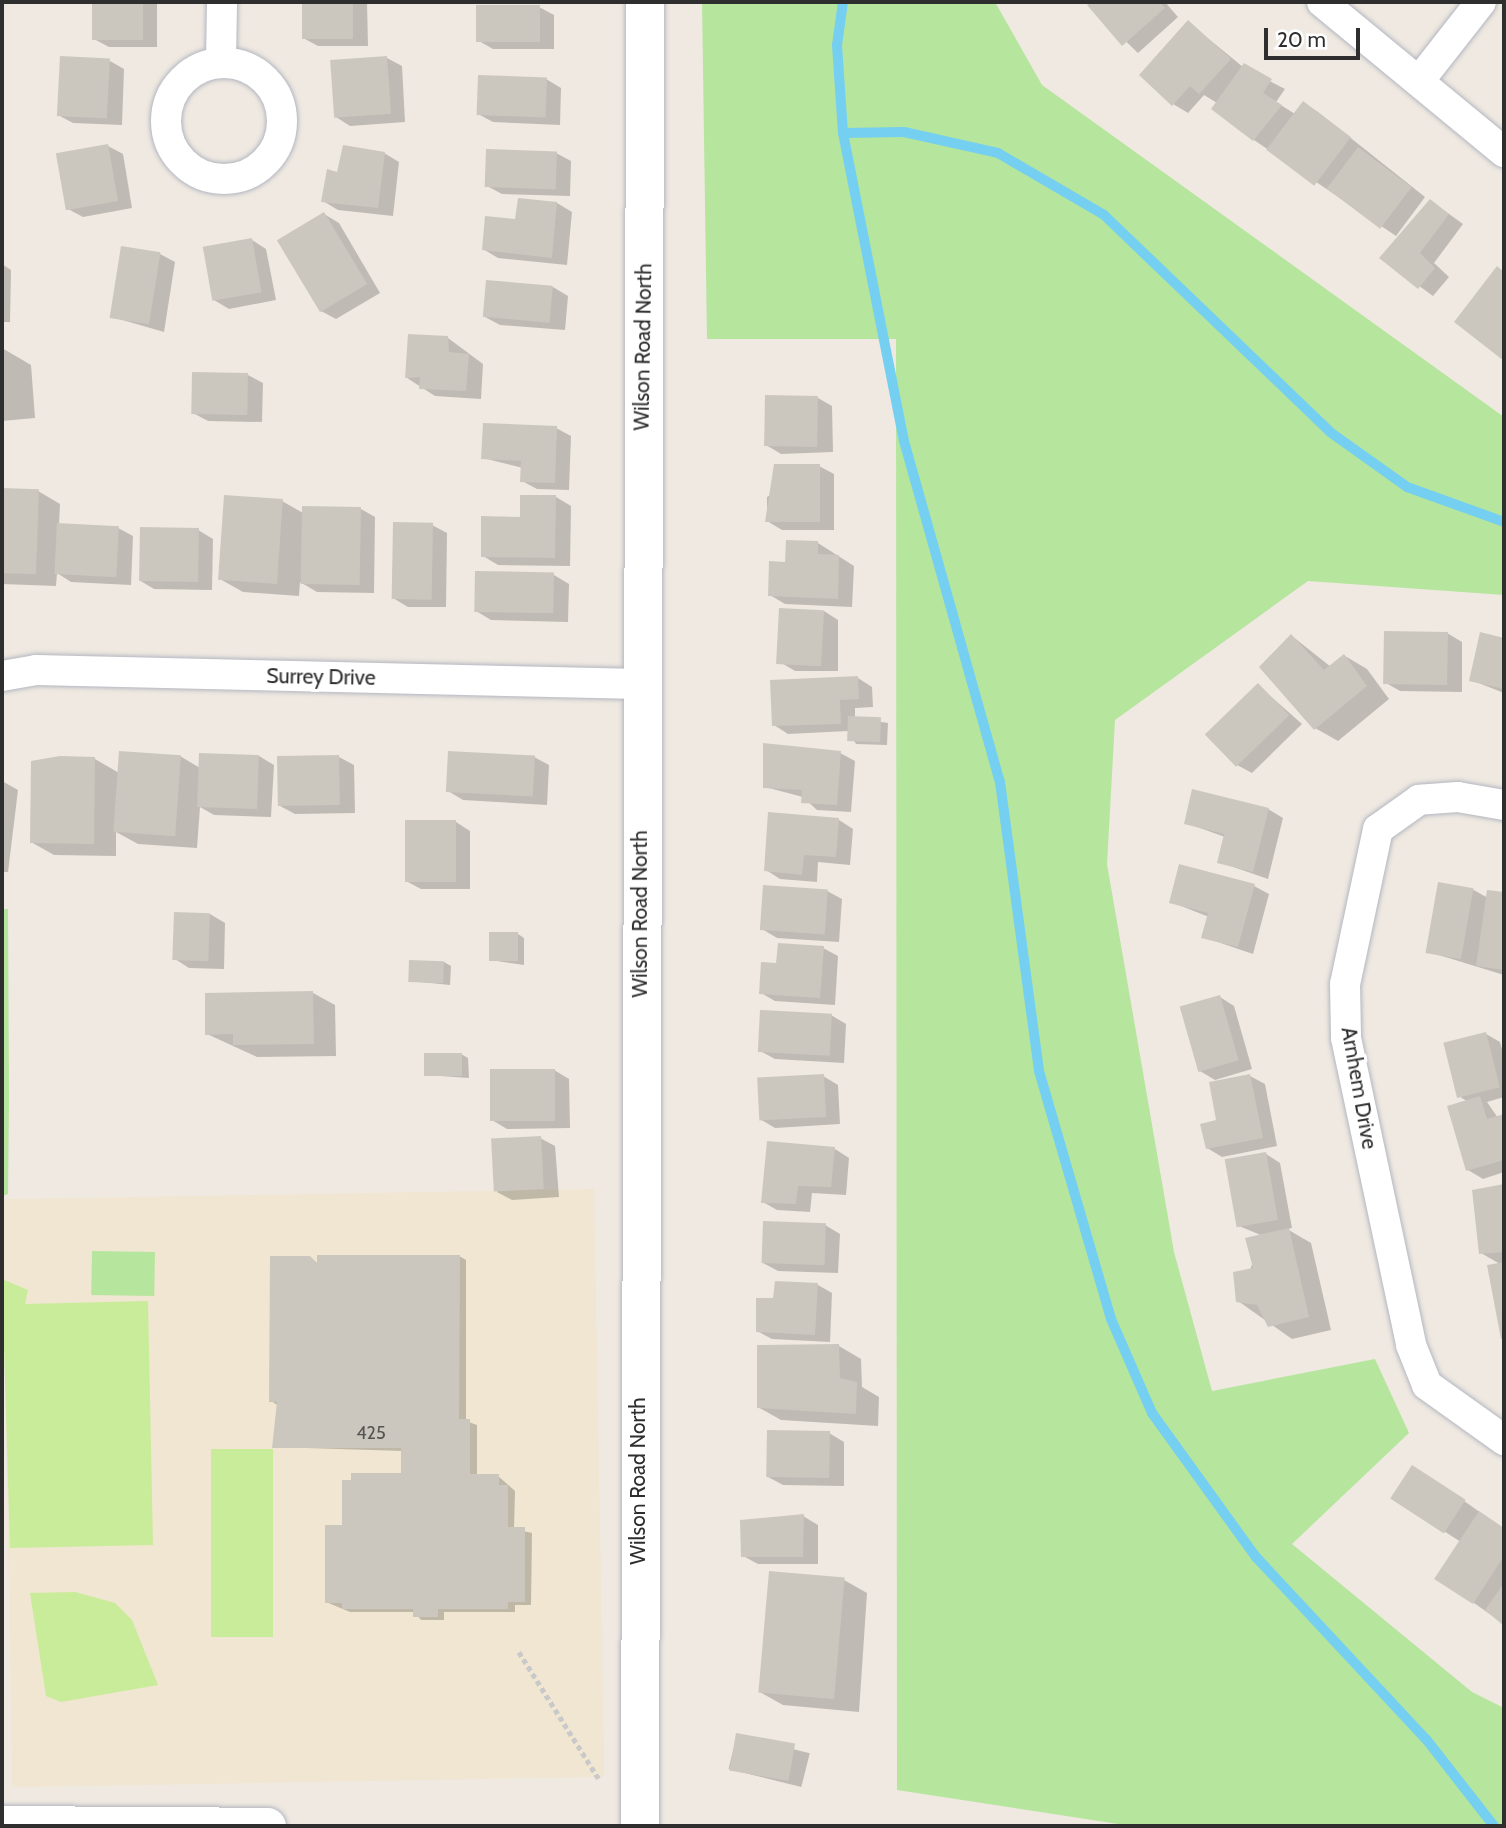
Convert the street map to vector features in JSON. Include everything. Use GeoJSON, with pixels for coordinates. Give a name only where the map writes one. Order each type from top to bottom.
{"type":"FeatureCollection","features":[{"type":"Feature","properties":{"kind":"main road","name":"Wilson Road North"},"geometry":{"type":"LineString","coordinates":[[640,1826],[641,684],[645,2]]}},
{"type":"Feature","properties":{"kind":"street"},"geometry":{"type":"LineString","coordinates":[[222,2],[222,61]]}},
{"type":"Feature","properties":{"kind":"street"},"geometry":{"type":"LineString","coordinates":[[1322,2],[1504,152]]}},
{"type":"Feature","properties":{"kind":"street"},"geometry":{"type":"LineString","coordinates":[[1419,81],[1481,2]]}},
{"type":"Feature","properties":{"kind":"street","name":"Surrey Drive"},"geometry":{"type":"LineString","coordinates":[[2,676],[36,670],[641,684]]}},
{"type":"Feature","properties":{"kind":"street","name":"Arnhem Drive"},"geometry":{"type":"LineString","coordinates":[[1504,805],[1458,797],[1419,800],[1378,829],[1345,984],[1346,1038],[1411,1345],[1427,1385],[1504,1440]]}},
{"type":"Feature","properties":{"kind":"street"},"geometry":{"type":"LineString","coordinates":[[2,1824],[267,1826]]}},
{"type":"Feature","properties":{"kind":"path"},"geometry":{"type":"LineString","coordinates":[[519,1652],[599,1779]]}},
{"type":"Feature","properties":{"kind":"shaded area"},"geometry":{"type":"Polygon","coordinates":[[[594,1189],[604,1777],[12,1787],[2,1199],[594,1189]]]}},
{"type":"Feature","properties":{"kind":"green space"},"geometry":{"type":"Polygon","coordinates":[[[702,2],[995,2],[1042,85],[1504,417],[1504,595],[1308,581],[1115,720],[1107,864],[1174,1252],[1212,1391],[1375,1359],[1409,1433],[1292,1544],[1472,1692],[1504,1708],[1504,1826],[1131,1826],[897,1790],[896,339],[707,339],[702,2]]]}},
{"type":"Feature","properties":{"kind":"green space"},"geometry":{"type":"Polygon","coordinates":[[[2,909],[8,909],[9,1097],[8,1194],[2,1196],[2,909]]]}},
{"type":"Feature","properties":{"kind":"green space"},"geometry":{"type":"Polygon","coordinates":[[[92,1251],[155,1252],[154,1296],[91,1295],[92,1251]]]}},
{"type":"Feature","properties":{"kind":"green space"},"geometry":{"type":"Polygon","coordinates":[[[2,1279],[28,1290],[25,1304],[148,1301],[153,1545],[10,1548],[2,1279]]]}},
{"type":"Feature","properties":{"kind":"green space"},"geometry":{"type":"Polygon","coordinates":[[[211,1449],[273,1449],[273,1637],[211,1637],[211,1449]]]}},
{"type":"Feature","properties":{"kind":"green space"},"geometry":{"type":"Polygon","coordinates":[[[75,1592],[115,1603],[132,1620],[158,1685],[61,1702],[46,1696],[30,1593],[75,1592]]]}},
{"type":"Feature","properties":{"kind":"building"},"geometry":{"type":"Polygon","coordinates":[[[92,2],[143,2],[143,40],[92,40],[92,2]]]}},
{"type":"Feature","properties":{"kind":"building"},"geometry":{"type":"Polygon","coordinates":[[[302,2],[353,2],[353,39],[302,39],[302,2]]]}},
{"type":"Feature","properties":{"kind":"building"},"geometry":{"type":"Polygon","coordinates":[[[1091,2],[1159,2],[1165,8],[1122,46],[1087,5],[1091,2]]]}},
{"type":"Feature","properties":{"kind":"building"},"geometry":{"type":"Polygon","coordinates":[[[476,5],[540,5],[540,42],[476,42],[476,5]]]}},
{"type":"Feature","properties":{"kind":"building"},"geometry":{"type":"Polygon","coordinates":[[[1188,20],[1231,59],[1199,94],[1190,86],[1172,106],[1139,75],[1188,20]]]}},
{"type":"Feature","properties":{"kind":"building"},"geometry":{"type":"Polygon","coordinates":[[[60,56],[110,59],[107,119],[57,116],[60,56]]]}},
{"type":"Feature","properties":{"kind":"building"},"geometry":{"type":"Polygon","coordinates":[[[387,56],[391,114],[334,118],[330,60],[387,56]]]}},
{"type":"Feature","properties":{"kind":"building"},"geometry":{"type":"Polygon","coordinates":[[[1244,63],[1272,79],[1263,93],[1282,105],[1253,141],[1211,109],[1244,63]]]}},
{"type":"Feature","properties":{"kind":"building"},"geometry":{"type":"Polygon","coordinates":[[[478,75],[547,77],[546,117],[477,115],[478,75]]]}},
{"type":"Feature","properties":{"kind":"building"},"geometry":{"type":"Polygon","coordinates":[[[1303,101],[1351,137],[1314,186],[1266,150],[1303,101]]]}},
{"type":"Feature","properties":{"kind":"building"},"geometry":{"type":"Polygon","coordinates":[[[108,144],[118,201],[66,210],[56,153],[108,144]]]}},
{"type":"Feature","properties":{"kind":"building"},"geometry":{"type":"Polygon","coordinates":[[[343,145],[385,152],[378,208],[321,202],[327,169],[337,172],[343,145]]]}},
{"type":"Feature","properties":{"kind":"building"},"geometry":{"type":"Polygon","coordinates":[[[1358,147],[1412,187],[1380,229],[1327,189],[1358,147]]]}},
{"type":"Feature","properties":{"kind":"building"},"geometry":{"type":"Polygon","coordinates":[[[486,149],[557,151],[556,189],[485,187],[486,149]]]}},
{"type":"Feature","properties":{"kind":"building"},"geometry":{"type":"Polygon","coordinates":[[[518,198],[557,202],[552,258],[482,250],[485,216],[515,219],[518,198]]]}},
{"type":"Feature","properties":{"kind":"building"},"geometry":{"type":"Polygon","coordinates":[[[1430,199],[1449,214],[1420,253],[1435,268],[1418,289],[1379,258],[1430,199]]]}},
{"type":"Feature","properties":{"kind":"building"},"geometry":{"type":"Polygon","coordinates":[[[324,212],[367,284],[320,312],[277,240],[324,212]]]}},
{"type":"Feature","properties":{"kind":"building"},"geometry":{"type":"Polygon","coordinates":[[[252,238],[262,292],[212,301],[203,247],[252,238]]]}},
{"type":"Feature","properties":{"kind":"building"},"geometry":{"type":"Polygon","coordinates":[[[121,246],[161,252],[149,324],[110,318],[121,246]]]}},
{"type":"Feature","properties":{"kind":"building"},"geometry":{"type":"Polygon","coordinates":[[[1497,266],[1504,272],[1504,361],[1454,322],[1497,266]]]}},
{"type":"Feature","properties":{"kind":"building"},"geometry":{"type":"Polygon","coordinates":[[[486,280],[553,286],[550,323],[483,317],[486,280]]]}},
{"type":"Feature","properties":{"kind":"building"},"geometry":{"type":"Polygon","coordinates":[[[408,334],[448,336],[449,352],[469,354],[466,391],[419,389],[420,377],[405,378],[408,334]]]}},
{"type":"Feature","properties":{"kind":"building"},"geometry":{"type":"Polygon","coordinates":[[[192,372],[248,373],[247,415],[191,414],[192,372]]]}},
{"type":"Feature","properties":{"kind":"building"},"geometry":{"type":"Polygon","coordinates":[[[765,395],[818,396],[817,447],[764,446],[765,395]]]}},
{"type":"Feature","properties":{"kind":"building"},"geometry":{"type":"Polygon","coordinates":[[[483,423],[557,426],[555,483],[520,482],[521,461],[481,459],[483,423]]]}},
{"type":"Feature","properties":{"kind":"building"},"geometry":{"type":"Polygon","coordinates":[[[774,464],[820,464],[820,522],[765,522],[774,464]]]}},
{"type":"Feature","properties":{"kind":"building"},"geometry":{"type":"Polygon","coordinates":[[[2,488],[39,489],[36,574],[2,573],[2,488]]]}},
{"type":"Feature","properties":{"kind":"building"},"geometry":{"type":"Polygon","coordinates":[[[224,495],[283,499],[277,584],[218,580],[224,495]]]}},
{"type":"Feature","properties":{"kind":"building"},"geometry":{"type":"Polygon","coordinates":[[[520,495],[556,495],[555,558],[481,557],[481,516],[520,517],[520,495]]]}},
{"type":"Feature","properties":{"kind":"building"},"geometry":{"type":"Polygon","coordinates":[[[302,506],[361,507],[360,585],[301,584],[302,506]]]}},
{"type":"Feature","properties":{"kind":"building"},"geometry":{"type":"Polygon","coordinates":[[[393,522],[433,523],[432,600],[392,599],[393,522]]]}},
{"type":"Feature","properties":{"kind":"building"},"geometry":{"type":"Polygon","coordinates":[[[57,523],[119,526],[116,577],[54,574],[57,523]]]}},
{"type":"Feature","properties":{"kind":"building"},"geometry":{"type":"Polygon","coordinates":[[[140,527],[199,528],[198,582],[139,581],[140,527]]]}},
{"type":"Feature","properties":{"kind":"building"},"geometry":{"type":"Polygon","coordinates":[[[786,540],[818,541],[818,554],[839,555],[838,599],[768,596],[769,561],[785,562],[786,540]]]}},
{"type":"Feature","properties":{"kind":"building"},"geometry":{"type":"Polygon","coordinates":[[[475,571],[554,572],[553,613],[474,612],[475,571]]]}},
{"type":"Feature","properties":{"kind":"building"},"geometry":{"type":"Polygon","coordinates":[[[779,608],[824,610],[821,666],[776,664],[779,608]]]}},
{"type":"Feature","properties":{"kind":"building"},"geometry":{"type":"Polygon","coordinates":[[[1384,631],[1448,632],[1447,685],[1383,684],[1384,631]]]}},
{"type":"Feature","properties":{"kind":"building"},"geometry":{"type":"Polygon","coordinates":[[[1480,632],[1504,638],[1504,689],[1469,681],[1480,632]]]}},
{"type":"Feature","properties":{"kind":"building"},"geometry":{"type":"Polygon","coordinates":[[[1291,634],[1324,670],[1344,654],[1367,686],[1314,730],[1259,667],[1291,634]]]}},
{"type":"Feature","properties":{"kind":"building"},"geometry":{"type":"Polygon","coordinates":[[[858,676],[859,699],[840,700],[841,724],[772,726],[770,680],[858,676]]]}},
{"type":"Feature","properties":{"kind":"building"},"geometry":{"type":"Polygon","coordinates":[[[1258,683],[1289,715],[1236,767],[1205,734],[1258,683]]]}},
{"type":"Feature","properties":{"kind":"building"},"geometry":{"type":"Polygon","coordinates":[[[848,716],[881,717],[880,742],[847,741],[848,716]]]}},
{"type":"Feature","properties":{"kind":"building"},"geometry":{"type":"Polygon","coordinates":[[[763,743],[841,751],[837,805],[801,803],[802,790],[763,788],[763,743]]]}},
{"type":"Feature","properties":{"kind":"building"},"geometry":{"type":"Polygon","coordinates":[[[119,751],[181,755],[175,836],[113,832],[119,751]]]}},
{"type":"Feature","properties":{"kind":"building"},"geometry":{"type":"Polygon","coordinates":[[[448,751],[535,756],[533,796],[446,792],[448,751]]]}},
{"type":"Feature","properties":{"kind":"building"},"geometry":{"type":"Polygon","coordinates":[[[199,753],[259,755],[257,809],[197,807],[199,753]]]}},
{"type":"Feature","properties":{"kind":"building"},"geometry":{"type":"Polygon","coordinates":[[[339,755],[340,805],[278,806],[277,756],[339,755]]]}},
{"type":"Feature","properties":{"kind":"building"},"geometry":{"type":"Polygon","coordinates":[[[60,756],[95,757],[94,844],[30,843],[31,761],[60,756]]]}},
{"type":"Feature","properties":{"kind":"building"},"geometry":{"type":"Polygon","coordinates":[[[1192,789],[1269,808],[1253,872],[1217,863],[1224,834],[1184,824],[1192,789]]]}},
{"type":"Feature","properties":{"kind":"building"},"geometry":{"type":"Polygon","coordinates":[[[768,812],[839,818],[836,857],[804,855],[802,875],[764,871],[768,812]]]}},
{"type":"Feature","properties":{"kind":"building"},"geometry":{"type":"Polygon","coordinates":[[[405,820],[456,820],[456,882],[405,882],[405,820]]]}},
{"type":"Feature","properties":{"kind":"building"},"geometry":{"type":"Polygon","coordinates":[[[1179,864],[1255,884],[1238,947],[1201,938],[1208,913],[1169,903],[1179,864]]]}},
{"type":"Feature","properties":{"kind":"building"},"geometry":{"type":"Polygon","coordinates":[[[1438,882],[1473,888],[1461,959],[1425,953],[1438,882]]]}},
{"type":"Feature","properties":{"kind":"building"},"geometry":{"type":"Polygon","coordinates":[[[763,885],[828,890],[825,934],[760,930],[763,885]]]}},
{"type":"Feature","properties":{"kind":"building"},"geometry":{"type":"Polygon","coordinates":[[[1487,890],[1504,892],[1504,970],[1476,966],[1487,890]]]}},
{"type":"Feature","properties":{"kind":"building"},"geometry":{"type":"Polygon","coordinates":[[[174,912],[210,913],[208,961],[172,960],[174,912]]]}},
{"type":"Feature","properties":{"kind":"building"},"geometry":{"type":"Polygon","coordinates":[[[489,932],[518,932],[518,961],[489,961],[489,932]]]}},
{"type":"Feature","properties":{"kind":"building"},"geometry":{"type":"Polygon","coordinates":[[[778,943],[824,946],[820,998],[759,994],[761,962],[776,963],[778,943]]]}},
{"type":"Feature","properties":{"kind":"building"},"geometry":{"type":"Polygon","coordinates":[[[409,960],[444,961],[443,983],[408,982],[409,960]]]}},
{"type":"Feature","properties":{"kind":"building"},"geometry":{"type":"Polygon","coordinates":[[[313,991],[314,1044],[233,1045],[233,1034],[205,1035],[205,993],[313,991]]]}},
{"type":"Feature","properties":{"kind":"building"},"geometry":{"type":"Polygon","coordinates":[[[1220,995],[1239,1060],[1198,1072],[1180,1007],[1220,995]]]}},
{"type":"Feature","properties":{"kind":"building"},"geometry":{"type":"Polygon","coordinates":[[[760,1010],[832,1014],[830,1056],[758,1052],[760,1010]]]}},
{"type":"Feature","properties":{"kind":"building"},"geometry":{"type":"Polygon","coordinates":[[[1486,1032],[1500,1087],[1457,1098],[1443,1043],[1486,1032]]]}},
{"type":"Feature","properties":{"kind":"building"},"geometry":{"type":"Polygon","coordinates":[[[424,1053],[462,1053],[462,1076],[424,1076],[424,1053]]]}},
{"type":"Feature","properties":{"kind":"building"},"geometry":{"type":"Polygon","coordinates":[[[490,1069],[555,1069],[555,1121],[490,1121],[490,1069]]]}},
{"type":"Feature","properties":{"kind":"building"},"geometry":{"type":"Polygon","coordinates":[[[824,1074],[826,1117],[759,1120],[757,1078],[824,1074]]]}},
{"type":"Feature","properties":{"kind":"building"},"geometry":{"type":"Polygon","coordinates":[[[1250,1074],[1263,1138],[1206,1149],[1200,1124],[1216,1120],[1209,1082],[1250,1074]]]}},
{"type":"Feature","properties":{"kind":"building"},"geometry":{"type":"Polygon","coordinates":[[[1480,1096],[1487,1119],[1504,1114],[1504,1160],[1466,1171],[1447,1106],[1480,1096]]]}},
{"type":"Feature","properties":{"kind":"building"},"geometry":{"type":"Polygon","coordinates":[[[541,1136],[544,1189],[494,1192],[491,1139],[541,1136]]]}},
{"type":"Feature","properties":{"kind":"building"},"geometry":{"type":"Polygon","coordinates":[[[767,1141],[835,1147],[831,1187],[798,1186],[796,1204],[761,1203],[767,1141]]]}},
{"type":"Feature","properties":{"kind":"building"},"geometry":{"type":"Polygon","coordinates":[[[1266,1152],[1278,1220],[1237,1227],[1225,1159],[1266,1152]]]}},
{"type":"Feature","properties":{"kind":"building"},"geometry":{"type":"Polygon","coordinates":[[[1504,1184],[1504,1252],[1479,1254],[1472,1190],[1504,1184]]]}},
{"type":"Feature","properties":{"kind":"building"},"geometry":{"type":"Polygon","coordinates":[[[763,1221],[826,1223],[824,1265],[762,1263],[763,1221]]]}},
{"type":"Feature","properties":{"kind":"building"},"geometry":{"type":"Polygon","coordinates":[[[1289,1228],[1309,1317],[1268,1327],[1257,1305],[1236,1302],[1233,1272],[1253,1268],[1245,1238],[1289,1228]]]}},
{"type":"Feature","properties":{"kind":"building"},"geometry":{"type":"Polygon","coordinates":[[[317,1255],[460,1255],[459,1419],[470,1419],[470,1474],[499,1474],[499,1485],[508,1485],[508,1527],[525,1527],[525,1602],[508,1602],[508,1609],[438,1609],[438,1617],[413,1617],[413,1609],[342,1609],[342,1603],[325,1603],[325,1525],[342,1525],[342,1480],[351,1480],[351,1473],[401,1473],[401,1448],[272,1448],[277,1402],[269,1402],[270,1256],[310,1256],[317,1263],[317,1255]]]}},
{"type":"Feature","properties":{"kind":"building"},"geometry":{"type":"Polygon","coordinates":[[[1504,1262],[1504,1339],[1501,1339],[1487,1265],[1504,1262]]]}},
{"type":"Feature","properties":{"kind":"building"},"geometry":{"type":"Polygon","coordinates":[[[775,1281],[818,1283],[815,1335],[756,1332],[756,1298],[773,1298],[775,1281]]]}},
{"type":"Feature","properties":{"kind":"building"},"geometry":{"type":"Polygon","coordinates":[[[839,1344],[840,1378],[857,1382],[856,1414],[757,1408],[757,1345],[839,1344]]]}},
{"type":"Feature","properties":{"kind":"building"},"geometry":{"type":"Polygon","coordinates":[[[767,1430],[830,1431],[829,1478],[766,1477],[767,1430]]]}},
{"type":"Feature","properties":{"kind":"building"},"geometry":{"type":"Polygon","coordinates":[[[1412,1465],[1466,1500],[1444,1533],[1390,1499],[1412,1465]]]}},
{"type":"Feature","properties":{"kind":"building"},"geometry":{"type":"Polygon","coordinates":[[[1479,1511],[1504,1528],[1504,1556],[1473,1604],[1434,1579],[1479,1511]]]}},
{"type":"Feature","properties":{"kind":"building"},"geometry":{"type":"Polygon","coordinates":[[[804,1514],[803,1557],[741,1557],[740,1520],[804,1514]]]}},
{"type":"Feature","properties":{"kind":"building"},"geometry":{"type":"Polygon","coordinates":[[[769,1571],[845,1578],[834,1699],[758,1693],[769,1571]]]}},
{"type":"Feature","properties":{"kind":"building"},"geometry":{"type":"Polygon","coordinates":[[[1504,1583],[1504,1626],[1485,1610],[1504,1583]]]}},
{"type":"Feature","properties":{"kind":"building"},"geometry":{"type":"Polygon","coordinates":[[[736,1733],[795,1743],[788,1781],[729,1770],[736,1733]]]}},
{"type":"Feature","properties":{"kind":"waterway"},"geometry":{"type":"LineString","coordinates":[[843,2],[837,45],[843,133],[904,441],[1000,782],[1039,1071],[1111,1319],[1152,1413],[1256,1557],[1426,1739],[1494,1826]]}},
{"type":"Feature","properties":{"kind":"waterway"},"geometry":{"type":"LineString","coordinates":[[843,133],[904,132],[998,153],[1104,215],[1330,432],[1407,487],[1504,522]]}}]}
